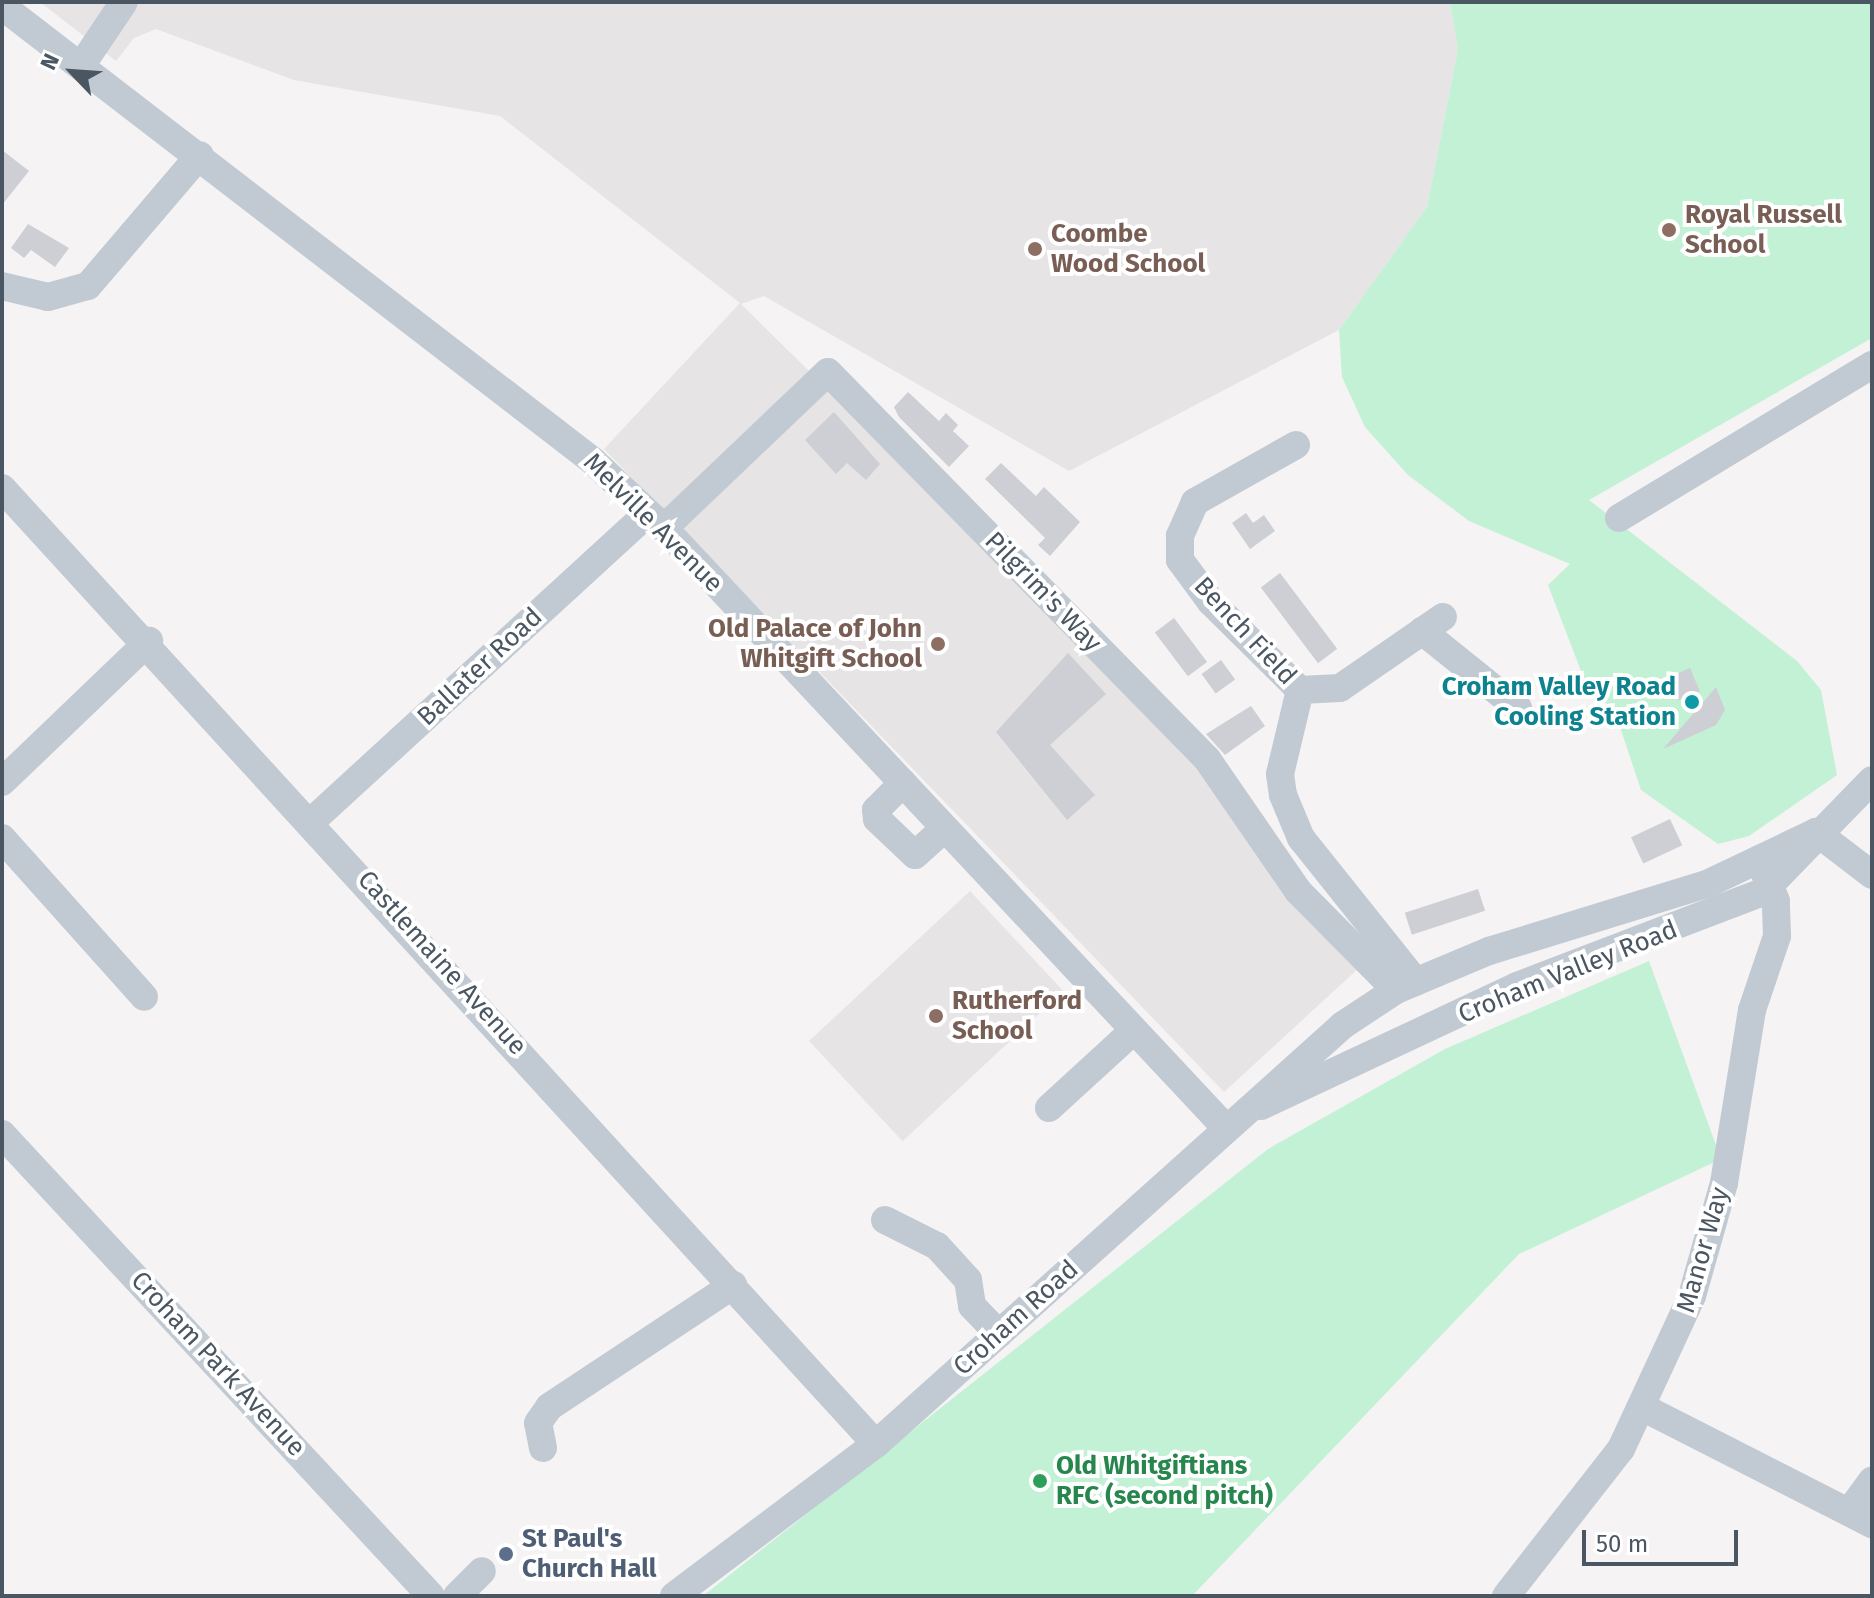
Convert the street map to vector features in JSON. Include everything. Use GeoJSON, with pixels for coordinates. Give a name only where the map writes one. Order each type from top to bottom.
{"type":"FeatureCollection","features":[{"type":"Feature","properties":{"kind":"street"},"geometry":{"type":"LineString","coordinates":[[83,63],[124,2]]}},
{"type":"Feature","properties":{"kind":"street","name":"Melville Avenue"},"geometry":{"type":"LineString","coordinates":[[2,6],[83,63],[468,357],[656,521],[1225,1127]]}},
{"type":"Feature","properties":{"kind":"street"},"geometry":{"type":"LineString","coordinates":[[2,286],[48,297],[88,286],[200,155]]}},
{"type":"Feature","properties":{"kind":"street"},"geometry":{"type":"LineString","coordinates":[[1619,518],[1872,365]]}},
{"type":"Feature","properties":{"kind":"street","name":"Pilgrim's Way"},"geometry":{"type":"LineString","coordinates":[[656,521],[828,372],[1207,759],[1298,891],[1406,986]]}},
{"type":"Feature","properties":{"kind":"street","name":"Bench Field"},"geometry":{"type":"LineString","coordinates":[[1296,445],[1195,502],[1180,536],[1180,560],[1211,602],[1300,690],[1340,688],[1433,624],[1518,708]]}},
{"type":"Feature","properties":{"kind":"street","name":"Castlemaine Avenue"},"geometry":{"type":"LineString","coordinates":[[2,488],[149,641],[313,820],[876,1444]]}},
{"type":"Feature","properties":{"kind":"street","name":"Ballater Road"},"geometry":{"type":"LineString","coordinates":[[313,820],[656,521]]}},
{"type":"Feature","properties":{"kind":"street"},"geometry":{"type":"LineString","coordinates":[[2,782],[149,641]]}},
{"type":"Feature","properties":{"kind":"street","name":"Bench Field"},"geometry":{"type":"LineString","coordinates":[[1300,690],[1280,774],[1283,795],[1301,838],[1406,986]]}},
{"type":"Feature","properties":{"kind":"street","name":"Croham Valley Road"},"geometry":{"type":"LineString","coordinates":[[1256,1108],[1517,986],[1727,909],[1765,871],[1816,832],[1872,780]]}},
{"type":"Feature","properties":{"kind":"street"},"geometry":{"type":"LineString","coordinates":[[903,783],[876,810],[877,819],[915,855],[945,828]]}},
{"type":"Feature","properties":{"kind":"street"},"geometry":{"type":"LineString","coordinates":[[1816,832],[1872,875]]}},
{"type":"Feature","properties":{"kind":"street"},"geometry":{"type":"LineString","coordinates":[[2,838],[144,997]]}},
{"type":"Feature","properties":{"kind":"street","name":"Croham Valley Road"},"geometry":{"type":"LineString","coordinates":[[1343,1025],[1406,986],[1489,951],[1707,884],[1765,871]]}},
{"type":"Feature","properties":{"kind":"street","name":"Manor Way"},"geometry":{"type":"LineString","coordinates":[[1506,1596],[1579,1510],[1644,1408],[1692,1296],[1717,1215],[1752,1010],[1777,936],[1765,871]]}},
{"type":"Feature","properties":{"kind":"street","name":"Croham Road"},"geometry":{"type":"LineString","coordinates":[[674,1596],[876,1444],[1225,1127],[1256,1108],[1292,1066],[1343,1025]]}},
{"type":"Feature","properties":{"kind":"street"},"geometry":{"type":"LineString","coordinates":[[1049,1108],[1134,1030]]}},
{"type":"Feature","properties":{"kind":"street","name":"Croham Park Avenue"},"geometry":{"type":"LineString","coordinates":[[2,1134],[431,1596]]}},
{"type":"Feature","properties":{"kind":"street"},"geometry":{"type":"LineString","coordinates":[[885,1220],[937,1246],[968,1280],[972,1306],[999,1334]]}},
{"type":"Feature","properties":{"kind":"street"},"geometry":{"type":"LineString","coordinates":[[543,1448],[538,1423],[549,1407],[733,1285]]}},
{"type":"Feature","properties":{"kind":"street"},"geometry":{"type":"LineString","coordinates":[[1644,1408],[1862,1516],[1872,1480]]}},
{"type":"Feature","properties":{"kind":"street"},"geometry":{"type":"LineString","coordinates":[[457,1596],[482,1571]]}},
{"type":"Feature","properties":{"kind":"shaded area","name":"Coombe Wood School"},"geometry":{"type":"Polygon","coordinates":[[[40,2],[1450,2],[1458,49],[1427,207],[1339,330],[1069,471],[764,296],[741,304],[811,373],[665,512],[604,449],[740,303],[500,116],[294,80],[156,29],[134,38],[116,61],[40,2]]]}},
{"type":"Feature","properties":{"kind":"shaded area","name":"Old Palace of John Whitgift School"},"geometry":{"type":"Polygon","coordinates":[[[824,386],[1203,763],[1360,967],[1224,1092],[678,525],[824,386]]]}},
{"type":"Feature","properties":{"kind":"shaded area","name":"Rutherford School"},"geometry":{"type":"Polygon","coordinates":[[[970,891],[1063,991],[903,1141],[809,1041],[970,891]]]}},
{"type":"Feature","properties":{"kind":"green space","name":"Royal Russell School"},"geometry":{"type":"Polygon","coordinates":[[[1450,2],[1872,2],[1872,338],[1589,500],[1797,661],[1821,690],[1837,775],[1749,836],[1718,844],[1641,790],[1615,712],[1586,684],[1548,585],[1570,564],[1469,521],[1408,475],[1365,427],[1342,377],[1339,330],[1427,207],[1458,49],[1450,2]]]}},
{"type":"Feature","properties":{"kind":"green space"},"geometry":{"type":"Polygon","coordinates":[[[1649,961],[1721,1159],[1519,1254],[1192,1596],[703,1596],[1268,1149],[1445,1049],[1649,961]]]}},
{"type":"Feature","properties":{"kind":"building"},"geometry":{"type":"Polygon","coordinates":[[[2,150],[29,171],[2,205],[2,150]]]}},
{"type":"Feature","properties":{"kind":"building"},"geometry":{"type":"Polygon","coordinates":[[[28,224],[69,248],[55,267],[31,250],[24,258],[11,248],[28,224]]]}},
{"type":"Feature","properties":{"kind":"building"},"geometry":{"type":"Polygon","coordinates":[[[908,392],[939,421],[946,413],[958,425],[953,431],[969,446],[949,467],[899,417],[894,407],[908,392]]]}},
{"type":"Feature","properties":{"kind":"building"},"geometry":{"type":"Polygon","coordinates":[[[834,412],[880,464],[866,480],[847,463],[836,474],[805,440],[834,412]]]}},
{"type":"Feature","properties":{"kind":"building"},"geometry":{"type":"Polygon","coordinates":[[[1001,463],[1036,496],[1044,487],[1080,522],[1050,556],[1038,545],[1045,538],[985,479],[1001,463]]]}},
{"type":"Feature","properties":{"kind":"building"},"geometry":{"type":"Polygon","coordinates":[[[1246,513],[1253,523],[1264,515],[1275,531],[1250,549],[1232,523],[1246,513]]]}},
{"type":"Feature","properties":{"kind":"building"},"geometry":{"type":"Polygon","coordinates":[[[1280,573],[1337,649],[1318,663],[1261,587],[1280,573]]]}},
{"type":"Feature","properties":{"kind":"building"},"geometry":{"type":"Polygon","coordinates":[[[1174,618],[1207,662],[1188,676],[1155,632],[1174,618]]]}},
{"type":"Feature","properties":{"kind":"building"},"geometry":{"type":"Polygon","coordinates":[[[1068,653],[1106,694],[1050,745],[1095,795],[1067,820],[996,732],[1068,653]]]}},
{"type":"Feature","properties":{"kind":"building"},"geometry":{"type":"Polygon","coordinates":[[[1221,660],[1235,679],[1216,694],[1202,674],[1221,660]]]}},
{"type":"Feature","properties":{"kind":"building"},"geometry":{"type":"Polygon","coordinates":[[[1690,668],[1700,691],[1678,700],[1668,677],[1690,668]]]}},
{"type":"Feature","properties":{"kind":"building"},"geometry":{"type":"Polygon","coordinates":[[[1716,687],[1725,710],[1716,725],[1663,749],[1716,687]]]}},
{"type":"Feature","properties":{"kind":"building"},"geometry":{"type":"Polygon","coordinates":[[[1251,706],[1265,726],[1225,755],[1206,734],[1251,706]]]}},
{"type":"Feature","properties":{"kind":"building"},"geometry":{"type":"Polygon","coordinates":[[[1670,819],[1682,845],[1643,863],[1631,837],[1670,819]]]}},
{"type":"Feature","properties":{"kind":"building"},"geometry":{"type":"Polygon","coordinates":[[[1478,889],[1485,911],[1412,935],[1405,913],[1478,889]]]}},
{"type":"Feature","properties":{"kind":"place","name":"Royal Russell School"},"geometry":{"type":"Point","coordinates":[1669,230]}},
{"type":"Feature","properties":{"kind":"place","name":"Coombe Wood School"},"geometry":{"type":"Point","coordinates":[1035,249]}},
{"type":"Feature","properties":{"kind":"place","name":"Old Palace of John Whitgift School"},"geometry":{"type":"Point","coordinates":[938,644]}},
{"type":"Feature","properties":{"kind":"place","name":"Croham Valley Road Cooling Station"},"geometry":{"type":"Point","coordinates":[1692,702]}},
{"type":"Feature","properties":{"kind":"place","name":"Rutherford School"},"geometry":{"type":"Point","coordinates":[936,1016]}},
{"type":"Feature","properties":{"kind":"place","name":"Old Whitgiftians RFC (second pitch)"},"geometry":{"type":"Point","coordinates":[1040,1481]}},
{"type":"Feature","properties":{"kind":"place","name":"St Paul's Church Hall"},"geometry":{"type":"Point","coordinates":[506,1554]}}]}
